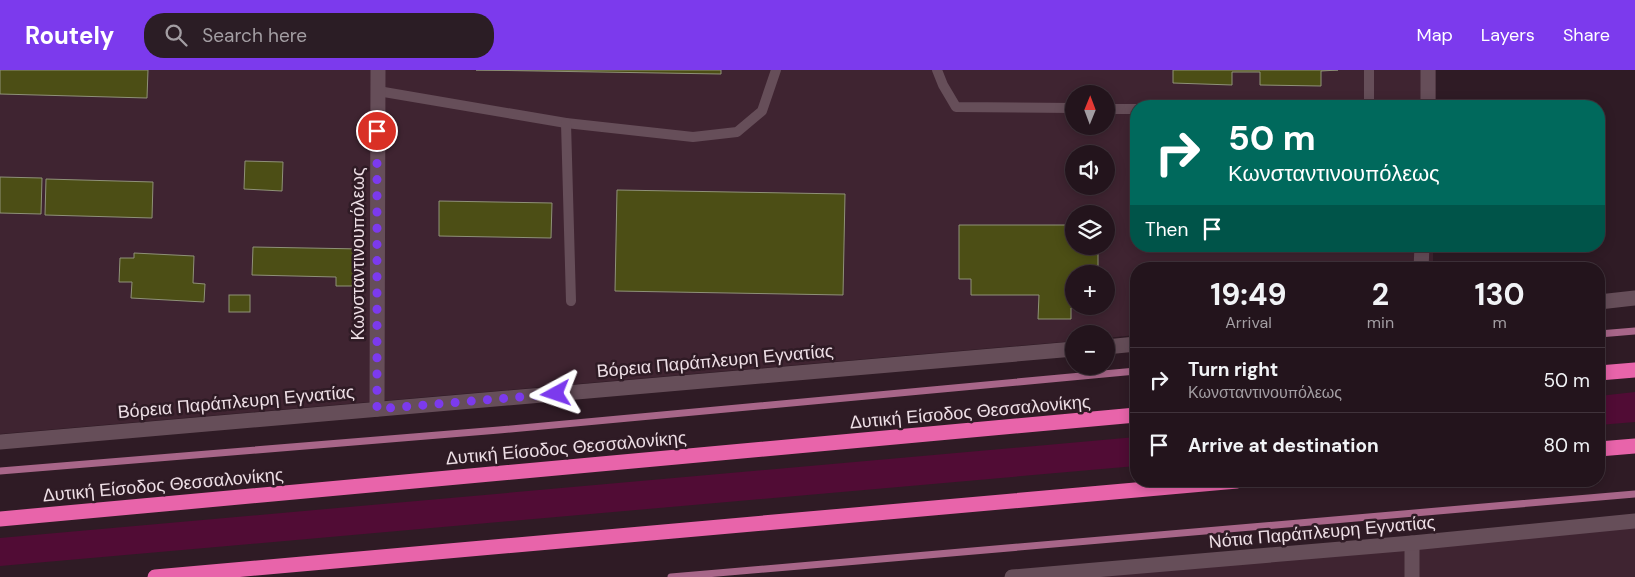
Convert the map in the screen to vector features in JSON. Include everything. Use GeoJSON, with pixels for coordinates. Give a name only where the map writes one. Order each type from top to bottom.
{"type":"FeatureCollection","features":[{"type":"Feature","properties":{"kind":"highway"},"geometry":{"type":"LineString","coordinates":[[1605,372],[1635,370]]}},
{"type":"Feature","properties":{"kind":"highway","name":"Δυτική Είσοδος Θεσσαλονίκης"},"geometry":{"type":"LineString","coordinates":[[0,519],[1130,416]]}},
{"type":"Feature","properties":{"kind":"highway"},"geometry":{"type":"LineString","coordinates":[[1605,448],[1635,446]]}},
{"type":"Feature","properties":{"kind":"highway"},"geometry":{"type":"LineString","coordinates":[[156,577],[1169,487]]}},
{"type":"Feature","properties":{"kind":"street","name":"Κωνσταντινουπόλεως"},"geometry":{"type":"LineString","coordinates":[[377,409],[378,70]]}},
{"type":"Feature","properties":{"kind":"street"},"geometry":{"type":"LineString","coordinates":[[1428,70],[1428,100]]}},
{"type":"Feature","properties":{"kind":"street"},"geometry":{"type":"LineString","coordinates":[[1605,301],[1635,298]]}},
{"type":"Feature","properties":{"kind":"street"},"geometry":{"type":"LineString","coordinates":[[1115,346],[1130,345]]}},
{"type":"Feature","properties":{"kind":"street","name":"Βόρεια Παράπλευρη Εγνατίας"},"geometry":{"type":"LineString","coordinates":[[0,442],[1065,350]]}},
{"type":"Feature","properties":{"kind":"street","name":"Νότια Παράπλευρη Εγνατίας"},"geometry":{"type":"LineString","coordinates":[[1012,577],[1412,543],[1635,521]]}},
{"type":"Feature","properties":{"kind":"street"},"geometry":{"type":"LineString","coordinates":[[1412,543],[1412,577]]}},
{"type":"Feature","properties":{"kind":"lane"},"geometry":{"type":"LineString","coordinates":[[378,91],[566,123],[693,137],[737,132],[762,111],[776,70]]}},
{"type":"Feature","properties":{"kind":"lane"},"geometry":{"type":"LineString","coordinates":[[938,70],[956,107],[1065,108]]}},
{"type":"Feature","properties":{"kind":"lane"},"geometry":{"type":"LineString","coordinates":[[1369,100],[1370,70]]}},
{"type":"Feature","properties":{"kind":"lane"},"geometry":{"type":"LineString","coordinates":[[1115,109],[1130,109]]}},
{"type":"Feature","properties":{"kind":"lane"},"geometry":{"type":"LineString","coordinates":[[566,123],[571,301]]}},
{"type":"Feature","properties":{"kind":"shaded area"},"geometry":{"type":"Polygon","coordinates":[[[0,70],[1436,70],[1436,100],[1130,100],[1130,252],[1433,252],[1433,262],[1130,262],[1130,336],[1115,337],[1115,325],[1065,325],[1065,342],[0,434],[0,70]]]}},
{"type":"Feature","properties":{"kind":"shaded area"},"geometry":{"type":"Polygon","coordinates":[[[1635,392],[1635,422],[1605,424],[1605,395],[1635,392]]]}},
{"type":"Feature","properties":{"kind":"shaded area"},"geometry":{"type":"Polygon","coordinates":[[[1130,438],[1130,467],[0,566],[0,538],[1130,438]]]}},
{"type":"Feature","properties":{"kind":"shaded area"},"geometry":{"type":"Polygon","coordinates":[[[1635,521],[1635,577],[1012,577],[1635,521]]]}},
{"type":"Feature","properties":{"kind":"building"},"geometry":{"type":"Polygon","coordinates":[[[0,70],[148,70],[147,98],[0,94],[0,70]]]}},
{"type":"Feature","properties":{"kind":"building"},"geometry":{"type":"Polygon","coordinates":[[[476,70],[721,70],[721,74],[476,70]]]}},
{"type":"Feature","properties":{"kind":"building"},"geometry":{"type":"Polygon","coordinates":[[[1173,70],[1338,70],[1321,71],[1321,86],[1260,85],[1260,72],[1232,72],[1232,85],[1173,83],[1173,70]]]}},
{"type":"Feature","properties":{"kind":"building"},"geometry":{"type":"Polygon","coordinates":[[[245,161],[283,162],[282,191],[244,189],[245,161]]]}},
{"type":"Feature","properties":{"kind":"building"},"geometry":{"type":"Polygon","coordinates":[[[0,177],[42,178],[41,214],[0,213],[0,177]]]}},
{"type":"Feature","properties":{"kind":"building"},"geometry":{"type":"Polygon","coordinates":[[[46,179],[153,182],[152,218],[45,215],[46,179]]]}},
{"type":"Feature","properties":{"kind":"building"},"geometry":{"type":"Polygon","coordinates":[[[617,190],[845,194],[843,295],[615,291],[617,190]]]}},
{"type":"Feature","properties":{"kind":"building"},"geometry":{"type":"Polygon","coordinates":[[[439,201],[552,203],[551,238],[439,236],[439,201]]]}},
{"type":"Feature","properties":{"kind":"building"},"geometry":{"type":"Polygon","coordinates":[[[959,225],[1065,225],[1065,255],[1098,255],[1098,265],[1065,265],[1065,315],[1071,315],[1071,319],[1038,319],[1039,295],[971,295],[971,279],[959,279],[959,225]]]}},
{"type":"Feature","properties":{"kind":"building"},"geometry":{"type":"Polygon","coordinates":[[[253,247],[362,249],[362,286],[336,286],[336,277],[252,275],[253,247]]]}},
{"type":"Feature","properties":{"kind":"building"},"geometry":{"type":"Polygon","coordinates":[[[134,253],[194,256],[193,283],[205,284],[204,302],[131,298],[132,282],[119,282],[120,258],[134,258],[134,253]]]}},
{"type":"Feature","properties":{"kind":"building"},"geometry":{"type":"Polygon","coordinates":[[[229,295],[250,295],[250,312],[229,312],[229,295]]]}},
{"type":"Feature","properties":{"kind":"waterway"},"geometry":{"type":"LineString","coordinates":[[1605,334],[1635,331]]}},
{"type":"Feature","properties":{"kind":"waterway"},"geometry":{"type":"LineString","coordinates":[[0,471],[499,430],[1130,372]]}},
{"type":"Feature","properties":{"kind":"waterway"},"geometry":{"type":"LineString","coordinates":[[671,577],[1635,494]]}},
{"type":"Feature","properties":{"kind":"route"},"geometry":{"type":"LineString","coordinates":[[377,131],[377,409],[556,394]]}}]}
